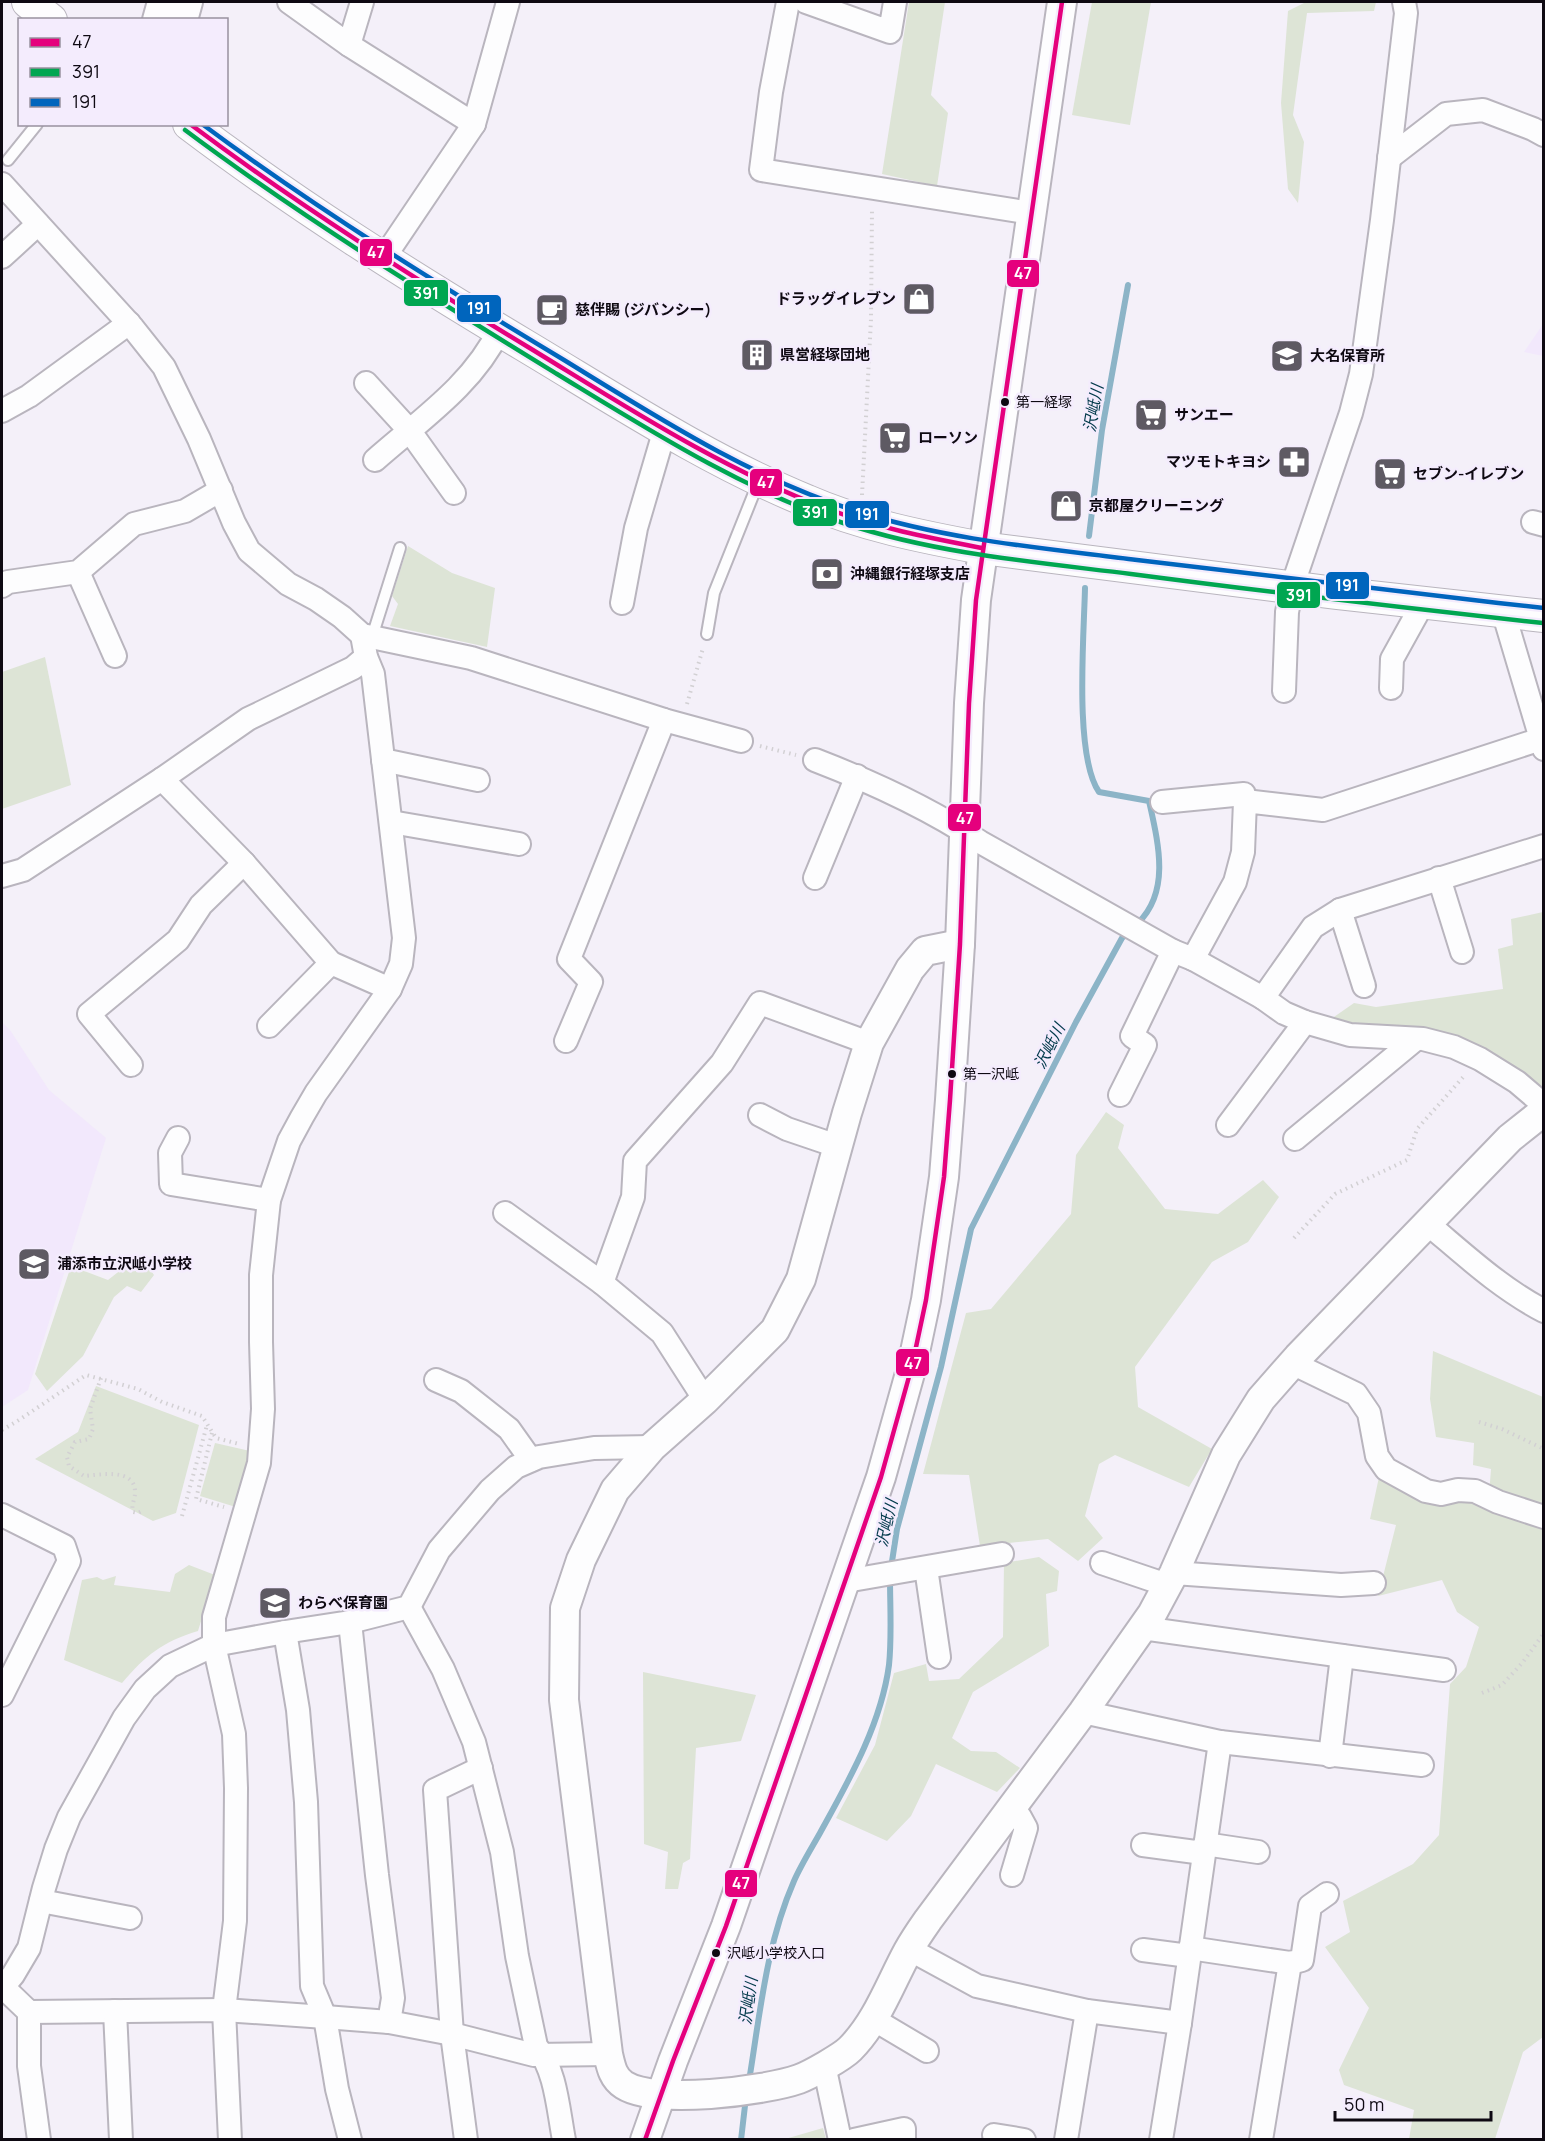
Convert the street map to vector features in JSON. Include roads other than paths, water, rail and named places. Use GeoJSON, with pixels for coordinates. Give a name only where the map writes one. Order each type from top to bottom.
{"type":"FeatureCollection","features":[{"type":"Feature","properties":{"kind":"main road"},"geometry":{"type":"LineString","coordinates":[[28,2],[48,18]]}},
{"type":"Feature","properties":{"kind":"main road"},"geometry":{"type":"LineString","coordinates":[[192,126],[274,186],[383,259],[499,330],[665,429],[759,480],[809,502],[859,520],[927,538],[982,548],[1544,616]]}},
{"type":"Feature","properties":{"kind":"street"},"geometry":{"type":"LineString","coordinates":[[158,18],[162,2]]}},
{"type":"Feature","properties":{"kind":"street"},"geometry":{"type":"LineString","coordinates":[[184,18],[188,2]]}},
{"type":"Feature","properties":{"kind":"street"},"geometry":{"type":"LineString","coordinates":[[289,2],[349,45],[474,124]]}},
{"type":"Feature","properties":{"kind":"street"},"geometry":{"type":"LineString","coordinates":[[349,45],[362,2]]}},
{"type":"Feature","properties":{"kind":"street"},"geometry":{"type":"LineString","coordinates":[[383,259],[474,124],[508,2]]}},
{"type":"Feature","properties":{"kind":"street"},"geometry":{"type":"LineString","coordinates":[[788,2],[771,92],[761,170],[1031,213]]}},
{"type":"Feature","properties":{"kind":"street"},"geometry":{"type":"LineString","coordinates":[[806,2],[890,33],[895,2]]}},
{"type":"Feature","properties":{"kind":"street"},"geometry":{"type":"LineString","coordinates":[[645,2139],[726,1926],[881,1477],[898,1420],[926,1300],[944,1177],[960,944],[976,600],[1062,2]]}},
{"type":"Feature","properties":{"kind":"street"},"geometry":{"type":"LineString","coordinates":[[1284,692],[1287,612],[1292,587],[1351,413],[1361,374],[1406,13],[1404,2]]}},
{"type":"Feature","properties":{"kind":"street"},"geometry":{"type":"LineString","coordinates":[[1389,159],[1446,114],[1483,110],[1544,135]]}},
{"type":"Feature","properties":{"kind":"street"},"geometry":{"type":"LineString","coordinates":[[2,184],[129,323],[164,367],[221,489],[234,523],[249,551],[288,584],[316,599],[342,617],[367,643],[373,674],[391,822],[404,938],[401,964],[390,989],[316,1093],[302,1117],[289,1141],[269,1200],[261,1275],[263,1409],[259,1463],[214,1617],[214,1645],[234,1734],[236,1788],[235,1921],[224,2010],[230,2139]]}},
{"type":"Feature","properties":{"kind":"street"},"geometry":{"type":"LineString","coordinates":[[2,258],[38,224]]}},
{"type":"Feature","properties":{"kind":"street"},"geometry":{"type":"LineString","coordinates":[[2,411],[28,396],[129,323]]}},
{"type":"Feature","properties":{"kind":"street"},"geometry":{"type":"LineString","coordinates":[[375,459],[458,387],[486,355],[499,330]]}},
{"type":"Feature","properties":{"kind":"street"},"geometry":{"type":"LineString","coordinates":[[366,383],[409,430],[454,493]]}},
{"type":"Feature","properties":{"kind":"street"},"geometry":{"type":"LineString","coordinates":[[622,603],[636,528],[665,429]]}},
{"type":"Feature","properties":{"kind":"street"},"geometry":{"type":"LineString","coordinates":[[2,586],[8,582],[78,572],[134,524],[185,511],[221,489]]}},
{"type":"Feature","properties":{"kind":"street"},"geometry":{"type":"LineString","coordinates":[[78,572],[116,656]]}},
{"type":"Feature","properties":{"kind":"street"},"geometry":{"type":"LineString","coordinates":[[1391,688],[1392,659],[1423,603]]}},
{"type":"Feature","properties":{"kind":"street"},"geometry":{"type":"LineString","coordinates":[[1245,801],[1323,810],[1542,742],[1503,611]]}},
{"type":"Feature","properties":{"kind":"street"},"geometry":{"type":"LineString","coordinates":[[367,643],[471,658],[672,723],[741,741]]}},
{"type":"Feature","properties":{"kind":"street"},"geometry":{"type":"LineString","coordinates":[[2,876],[23,870],[162,779],[248,719],[353,668],[367,643]]}},
{"type":"Feature","properties":{"kind":"street"},"geometry":{"type":"LineString","coordinates":[[566,1041],[591,982],[569,959],[672,723]]}},
{"type":"Feature","properties":{"kind":"street"},"geometry":{"type":"LineString","coordinates":[[383,760],[478,780]]}},
{"type":"Feature","properties":{"kind":"street"},"geometry":{"type":"LineString","coordinates":[[815,760],[857,776],[950,822],[1263,998],[1284,1013],[1305,1022],[1350,1035],[1416,1039],[1454,1047],[1480,1059],[1517,1082],[1544,1105]]}},
{"type":"Feature","properties":{"kind":"street"},"geometry":{"type":"LineString","coordinates":[[815,878],[857,776]]}},
{"type":"Feature","properties":{"kind":"street"},"geometry":{"type":"LineString","coordinates":[[162,779],[244,863],[331,963],[390,989]]}},
{"type":"Feature","properties":{"kind":"street"},"geometry":{"type":"LineString","coordinates":[[1120,1095],[1145,1045],[1132,1036],[1183,955],[1235,882],[1243,852],[1244,794],[1162,802]]}},
{"type":"Feature","properties":{"kind":"street"},"geometry":{"type":"LineString","coordinates":[[391,822],[519,844]]}},
{"type":"Feature","properties":{"kind":"street"},"geometry":{"type":"LineString","coordinates":[[1263,998],[1313,927],[1340,910],[1544,846]]}},
{"type":"Feature","properties":{"kind":"street"},"geometry":{"type":"LineString","coordinates":[[131,1065],[89,1014],[178,940],[201,905],[244,863]]}},
{"type":"Feature","properties":{"kind":"street"},"geometry":{"type":"LineString","coordinates":[[1439,878],[1462,952]]}},
{"type":"Feature","properties":{"kind":"street"},"geometry":{"type":"LineString","coordinates":[[1340,910],[1364,986]]}},
{"type":"Feature","properties":{"kind":"street"},"geometry":{"type":"LineString","coordinates":[[960,944],[925,951],[909,969],[869,1043],[837,1146],[801,1279],[775,1330],[705,1400],[652,1447],[615,1490],[581,1560],[565,1608],[564,1700],[608,2054],[616,2078],[623,2084],[645,2093],[694,2095],[762,2087],[801,2079],[849,2051],[869,2027],[909,1949],[928,1920],[1083,1712],[1142,1628],[1171,1579],[1231,1446],[1261,1399],[1292,1363],[1510,1138],[1544,1112]]}},
{"type":"Feature","properties":{"kind":"street"},"geometry":{"type":"LineString","coordinates":[[269,1026],[331,963]]}},
{"type":"Feature","properties":{"kind":"street"},"geometry":{"type":"LineString","coordinates":[[602,1283],[633,1197],[635,1161],[722,1063],[760,1003],[869,1043]]}},
{"type":"Feature","properties":{"kind":"street"},"geometry":{"type":"LineString","coordinates":[[1228,1125],[1305,1022]]}},
{"type":"Feature","properties":{"kind":"street"},"geometry":{"type":"LineString","coordinates":[[1295,1139],[1416,1039]]}},
{"type":"Feature","properties":{"kind":"street"},"geometry":{"type":"LineString","coordinates":[[760,1115],[788,1129],[837,1146]]}},
{"type":"Feature","properties":{"kind":"street"},"geometry":{"type":"LineString","coordinates":[[178,1138],[170,1153],[171,1184],[269,1200]]}},
{"type":"Feature","properties":{"kind":"street"},"geometry":{"type":"LineString","coordinates":[[505,1213],[602,1283],[662,1333],[705,1400]]}},
{"type":"Feature","properties":{"kind":"street"},"geometry":{"type":"LineString","coordinates":[[1428,1224],[1521,1299],[1544,1311]]}},
{"type":"Feature","properties":{"kind":"street"},"geometry":{"type":"LineString","coordinates":[[1292,1363],[1356,1394],[1369,1413],[1377,1456],[1386,1469],[1425,1491],[1441,1494],[1458,1490],[1475,1491],[1498,1502],[1544,1517]]}},
{"type":"Feature","properties":{"kind":"street"},"geometry":{"type":"LineString","coordinates":[[436,1380],[460,1391],[509,1429],[531,1460]]}},
{"type":"Feature","properties":{"kind":"street"},"geometry":{"type":"LineString","coordinates":[[608,2054],[534,2055],[452,2034],[389,2022],[325,2017],[224,2010],[29,2012],[2,1987],[30,1948],[56,1849],[69,1816],[124,1718],[145,1689],[170,1666],[214,1645],[350,1622],[409,1607],[439,1550],[490,1490],[516,1467],[539,1457],[594,1448],[652,1447]]}},
{"type":"Feature","properties":{"kind":"street"},"geometry":{"type":"LineString","coordinates":[[2,1515],[64,1546],[69,1561],[2,1695]]}},
{"type":"Feature","properties":{"kind":"street"},"geometry":{"type":"LineString","coordinates":[[846,1581],[1002,1554]]}},
{"type":"Feature","properties":{"kind":"street"},"geometry":{"type":"LineString","coordinates":[[1102,1563],[1171,1579],[1341,1585],[1374,1583]]}},
{"type":"Feature","properties":{"kind":"street"},"geometry":{"type":"LineString","coordinates":[[926,1568],[939,1657]]}},
{"type":"Feature","properties":{"kind":"street"},"geometry":{"type":"LineString","coordinates":[[409,1607],[442,1669],[474,1742],[502,1852],[517,1956],[536,2046],[544,2056],[550,2074],[564,2139]]}},
{"type":"Feature","properties":{"kind":"street"},"geometry":{"type":"LineString","coordinates":[[350,1622],[393,1998],[389,2022]]}},
{"type":"Feature","properties":{"kind":"street"},"geometry":{"type":"LineString","coordinates":[[1142,1628],[1444,1670]]}},
{"type":"Feature","properties":{"kind":"street"},"geometry":{"type":"LineString","coordinates":[[285,1632],[298,1710],[306,1802],[312,1986],[325,2017],[337,2089],[350,2139]]}},
{"type":"Feature","properties":{"kind":"street"},"geometry":{"type":"LineString","coordinates":[[1330,1756],[1342,1656]]}},
{"type":"Feature","properties":{"kind":"street"},"geometry":{"type":"LineString","coordinates":[[1083,1712],[1220,1742],[1422,1766]]}},
{"type":"Feature","properties":{"kind":"street"},"geometry":{"type":"LineString","coordinates":[[1161,2139],[1220,1742]]}},
{"type":"Feature","properties":{"kind":"street"},"geometry":{"type":"LineString","coordinates":[[466,2139],[452,2034],[435,1790],[481,1768]]}},
{"type":"Feature","properties":{"kind":"street"},"geometry":{"type":"LineString","coordinates":[[1009,1811],[1020,1816],[1026,1828],[1012,1875]]}},
{"type":"Feature","properties":{"kind":"street"},"geometry":{"type":"LineString","coordinates":[[1143,1845],[1258,1852]]}},
{"type":"Feature","properties":{"kind":"street"},"geometry":{"type":"LineString","coordinates":[[1143,1950],[1189,1952],[1290,1964],[1302,1960],[1310,1906],[1328,1893]]}},
{"type":"Feature","properties":{"kind":"street"},"geometry":{"type":"LineString","coordinates":[[41,1901],[130,1918]]}},
{"type":"Feature","properties":{"kind":"street"},"geometry":{"type":"LineString","coordinates":[[909,1949],[977,1986],[1087,2011],[1180,2023]]}},
{"type":"Feature","properties":{"kind":"street"},"geometry":{"type":"LineString","coordinates":[[1261,2139],[1290,1964]]}},
{"type":"Feature","properties":{"kind":"street"},"geometry":{"type":"LineString","coordinates":[[115,2011],[121,2139]]}},
{"type":"Feature","properties":{"kind":"street"},"geometry":{"type":"LineString","coordinates":[[1066,2139],[1087,2011]]}},
{"type":"Feature","properties":{"kind":"street"},"geometry":{"type":"LineString","coordinates":[[29,2012],[29,2066],[39,2139]]}},
{"type":"Feature","properties":{"kind":"street"},"geometry":{"type":"LineString","coordinates":[[873,2019],[927,2051]]}},
{"type":"Feature","properties":{"kind":"street"},"geometry":{"type":"LineString","coordinates":[[824,2065],[840,2139]]}},
{"type":"Feature","properties":{"kind":"street"},"geometry":{"type":"LineString","coordinates":[[854,2139],[904,2129],[904,2139]]}},
{"type":"Feature","properties":{"kind":"street"},"geometry":{"type":"LineString","coordinates":[[994,2135],[1024,2139]]}},
{"type":"Feature","properties":{"kind":"lane"},"geometry":{"type":"LineString","coordinates":[[8,160],[35,126]]}},
{"type":"Feature","properties":{"kind":"lane"},"geometry":{"type":"LineString","coordinates":[[707,634],[714,593],[759,480]]}},
{"type":"Feature","properties":{"kind":"lane"},"geometry":{"type":"LineString","coordinates":[[367,643],[400,548]]}},
{"type":"Feature","properties":{"kind":"waterway","name":"沢岻川"},"geometry":{"type":"LineString","coordinates":[[1089,536],[1102,430],[1128,285]]}},
{"type":"Feature","properties":{"kind":"waterway","name":"沢岻川"},"geometry":{"type":"LineString","coordinates":[[1085,588],[1082,694],[1086,752],[1091,775],[1099,792],[1149,801],[1156,833],[1158,881],[1155,896],[1138,923]]}},
{"type":"Feature","properties":{"kind":"waterway","name":"沢岻川"},"geometry":{"type":"LineString","coordinates":[[891,1568],[897,1529],[941,1367],[971,1229],[1076,1022],[1122,938],[1129,932]]}},
{"type":"Feature","properties":{"kind":"waterway","name":"沢岻川"},"geometry":{"type":"LineString","coordinates":[[749,2081],[765,1980],[784,1905],[800,1869],[852,1773],[879,1709],[890,1654],[890,1578]]}},
{"type":"Feature","properties":{"kind":"waterway","name":"沢岻川"},"geometry":{"type":"LineString","coordinates":[[741,2140],[746,2097]]}},
{"type":"Feature","properties":{"kind":"place","name":"ドラッグイレブン"},"geometry":{"type":"Point","coordinates":[919,299]}},
{"type":"Feature","properties":{"kind":"place","name":"慈伴賜 (ジバンシー)"},"geometry":{"type":"Point","coordinates":[552,310]}},
{"type":"Feature","properties":{"kind":"place","name":"県営経塚団地"},"geometry":{"type":"Point","coordinates":[757,355]}},
{"type":"Feature","properties":{"kind":"place","name":"大名保育所"},"geometry":{"type":"Point","coordinates":[1287,356]}},
{"type":"Feature","properties":{"kind":"place","name":"第一経塚"},"geometry":{"type":"Point","coordinates":[1005,402]}},
{"type":"Feature","properties":{"kind":"place","name":"サンエー"},"geometry":{"type":"Point","coordinates":[1151,415]}},
{"type":"Feature","properties":{"kind":"place","name":"ローソン"},"geometry":{"type":"Point","coordinates":[895,438]}},
{"type":"Feature","properties":{"kind":"place","name":"マツモトキヨシ"},"geometry":{"type":"Point","coordinates":[1294,462]}},
{"type":"Feature","properties":{"kind":"place","name":"セブン-イレブン"},"geometry":{"type":"Point","coordinates":[1390,474]}},
{"type":"Feature","properties":{"kind":"place","name":"京都屋クリーニング"},"geometry":{"type":"Point","coordinates":[1066,506]}},
{"type":"Feature","properties":{"kind":"place","name":"沖縄銀行経塚支店"},"geometry":{"type":"Point","coordinates":[827,574]}},
{"type":"Feature","properties":{"kind":"place","name":"第一沢岻"},"geometry":{"type":"Point","coordinates":[952,1074]}},
{"type":"Feature","properties":{"kind":"place","name":"浦添市立沢岻小学校"},"geometry":{"type":"Point","coordinates":[34,1264]}},
{"type":"Feature","properties":{"kind":"place","name":"わらべ保育園"},"geometry":{"type":"Point","coordinates":[275,1603]}},
{"type":"Feature","properties":{"kind":"place","name":"沢岻小学校入口"},"geometry":{"type":"Point","coordinates":[716,1953]}}]}
